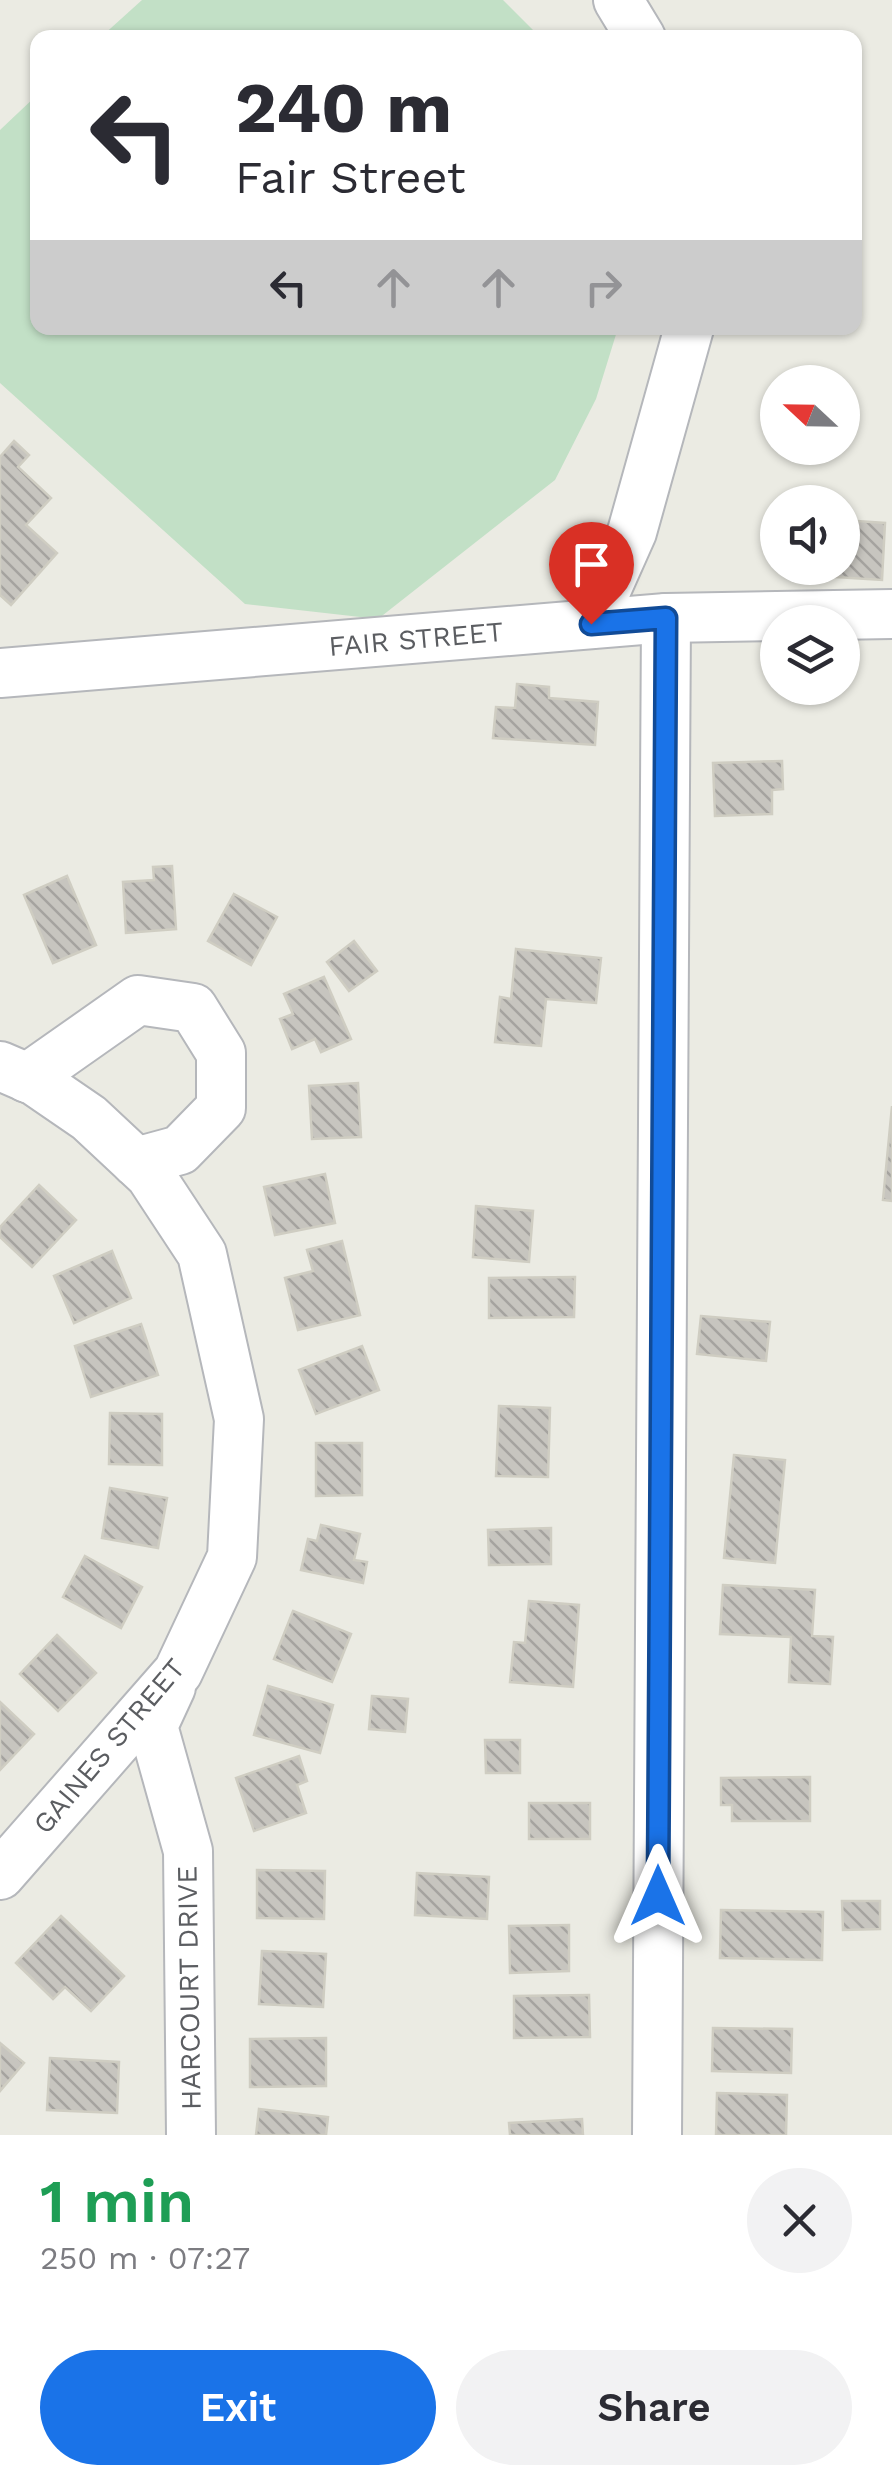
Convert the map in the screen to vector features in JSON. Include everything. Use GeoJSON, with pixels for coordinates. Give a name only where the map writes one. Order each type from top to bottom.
{"type":"FeatureCollection","features":[{"type":"Feature","properties":{"kind":"street"},"geometry":{"type":"LineString","coordinates":[[618,0],[636,30]]}},
{"type":"Feature","properties":{"kind":"street"},"geometry":{"type":"LineString","coordinates":[[591,624],[632,532],[687,335]]}},
{"type":"Feature","properties":{"kind":"street","name":"FAIR STREET"},"geometry":{"type":"LineString","coordinates":[[0,673],[666,618],[892,614]]}},
{"type":"Feature","properties":{"kind":"street"},"geometry":{"type":"LineString","coordinates":[[657,2135],[666,618]]}},
{"type":"Feature","properties":{"kind":"street","name":"GAINES STREET"},"geometry":{"type":"LineString","coordinates":[[0,1875],[178,1672],[232,1557],[239,1419],[202,1254],[150,1174],[136,1162],[89,1118],[14,1072],[138,1000],[193,1008],[221,1054],[221,1108],[180,1150],[136,1162]]}},
{"type":"Feature","properties":{"kind":"street","name":"HARCOURT DRIVE"},"geometry":{"type":"LineString","coordinates":[[178,1672],[154,1726],[188,1851],[191,2135]]}},
{"type":"Feature","properties":{"kind":"green space"},"geometry":{"type":"Polygon","coordinates":[[[142,0],[503,0],[533,30],[109,30],[142,0]]]}},
{"type":"Feature","properties":{"kind":"green space"},"geometry":{"type":"Polygon","coordinates":[[[30,102],[30,335],[616,335],[596,399],[555,480],[378,619],[245,604],[0,383],[0,130],[30,102]]]}},
{"type":"Feature","properties":{"kind":"building"},"geometry":{"type":"Polygon","coordinates":[[[14,441],[29,455],[18,467],[51,498],[26,525],[57,553],[11,605],[0,595],[0,457],[14,441]]]}},
{"type":"Feature","properties":{"kind":"building"},"geometry":{"type":"Polygon","coordinates":[[[860,521],[885,523],[882,580],[860,579],[860,521]]]}},
{"type":"Feature","properties":{"kind":"building"},"geometry":{"type":"Polygon","coordinates":[[[517,684],[549,687],[549,698],[598,702],[595,745],[493,738],[496,707],[515,708],[517,684]]]}},
{"type":"Feature","properties":{"kind":"building"},"geometry":{"type":"Polygon","coordinates":[[[782,761],[783,789],[772,790],[772,814],[715,816],[713,763],[782,761]]]}},
{"type":"Feature","properties":{"kind":"building"},"geometry":{"type":"Polygon","coordinates":[[[172,866],[176,929],[126,933],[123,882],[154,880],[153,867],[172,866]]]}},
{"type":"Feature","properties":{"kind":"building"},"geometry":{"type":"Polygon","coordinates":[[[67,876],[96,945],[53,963],[24,895],[67,876]]]}},
{"type":"Feature","properties":{"kind":"building"},"geometry":{"type":"Polygon","coordinates":[[[234,894],[277,917],[251,965],[208,941],[234,894]]]}},
{"type":"Feature","properties":{"kind":"building"},"geometry":{"type":"Polygon","coordinates":[[[354,941],[377,971],[349,991],[327,962],[354,941]]]}},
{"type":"Feature","properties":{"kind":"building"},"geometry":{"type":"Polygon","coordinates":[[[516,949],[601,958],[596,1003],[546,999],[541,1046],[495,1042],[500,997],[511,999],[516,949]]]}},
{"type":"Feature","properties":{"kind":"building"},"geometry":{"type":"Polygon","coordinates":[[[324,977],[351,1039],[321,1052],[315,1039],[292,1049],[280,1019],[293,1014],[284,994],[324,977]]]}},
{"type":"Feature","properties":{"kind":"building"},"geometry":{"type":"Polygon","coordinates":[[[358,1083],[361,1137],[312,1139],[309,1086],[358,1083]]]}},
{"type":"Feature","properties":{"kind":"building"},"geometry":{"type":"Polygon","coordinates":[[[892,1106],[892,1201],[883,1200],[892,1106]]]}},
{"type":"Feature","properties":{"kind":"building"},"geometry":{"type":"Polygon","coordinates":[[[325,1174],[335,1223],[275,1235],[264,1187],[325,1174]]]}},
{"type":"Feature","properties":{"kind":"building"},"geometry":{"type":"Polygon","coordinates":[[[39,1185],[76,1220],[32,1267],[0,1237],[0,1227],[39,1185]]]}},
{"type":"Feature","properties":{"kind":"building"},"geometry":{"type":"Polygon","coordinates":[[[476,1206],[533,1211],[529,1262],[473,1257],[476,1206]]]}},
{"type":"Feature","properties":{"kind":"building"},"geometry":{"type":"Polygon","coordinates":[[[342,1241],[360,1315],[298,1330],[285,1278],[313,1271],[307,1250],[342,1241]]]}},
{"type":"Feature","properties":{"kind":"building"},"geometry":{"type":"Polygon","coordinates":[[[112,1251],[131,1298],[74,1323],[54,1276],[112,1251]]]}},
{"type":"Feature","properties":{"kind":"building"},"geometry":{"type":"Polygon","coordinates":[[[575,1277],[574,1317],[489,1318],[489,1278],[575,1277]]]}},
{"type":"Feature","properties":{"kind":"building"},"geometry":{"type":"Polygon","coordinates":[[[701,1316],[770,1322],[766,1361],[697,1354],[701,1316]]]}},
{"type":"Feature","properties":{"kind":"building"},"geometry":{"type":"Polygon","coordinates":[[[141,1324],[158,1375],[91,1397],[75,1346],[141,1324]]]}},
{"type":"Feature","properties":{"kind":"building"},"geometry":{"type":"Polygon","coordinates":[[[362,1346],[379,1390],[316,1414],[299,1370],[362,1346]]]}},
{"type":"Feature","properties":{"kind":"building"},"geometry":{"type":"Polygon","coordinates":[[[499,1406],[550,1408],[548,1477],[496,1476],[499,1406]]]}},
{"type":"Feature","properties":{"kind":"building"},"geometry":{"type":"Polygon","coordinates":[[[110,1413],[162,1414],[162,1465],[109,1464],[110,1413]]]}},
{"type":"Feature","properties":{"kind":"building"},"geometry":{"type":"Polygon","coordinates":[[[316,1443],[362,1443],[362,1495],[316,1496],[316,1443]]]}},
{"type":"Feature","properties":{"kind":"building"},"geometry":{"type":"Polygon","coordinates":[[[734,1455],[785,1460],[775,1563],[724,1558],[734,1455]]]}},
{"type":"Feature","properties":{"kind":"building"},"geometry":{"type":"Polygon","coordinates":[[[110,1488],[167,1498],[158,1548],[102,1538],[110,1488]]]}},
{"type":"Feature","properties":{"kind":"building"},"geometry":{"type":"Polygon","coordinates":[[[321,1525],[360,1534],[354,1560],[367,1562],[363,1583],[301,1570],[308,1539],[317,1541],[321,1525]]]}},
{"type":"Feature","properties":{"kind":"building"},"geometry":{"type":"Polygon","coordinates":[[[551,1528],[551,1564],[489,1565],[488,1530],[551,1528]]]}},
{"type":"Feature","properties":{"kind":"building"},"geometry":{"type":"Polygon","coordinates":[[[85,1556],[142,1587],[121,1628],[63,1597],[85,1556]]]}},
{"type":"Feature","properties":{"kind":"building"},"geometry":{"type":"Polygon","coordinates":[[[723,1585],[815,1590],[812,1636],[833,1637],[830,1684],[789,1682],[791,1637],[720,1634],[723,1585]]]}},
{"type":"Feature","properties":{"kind":"building"},"geometry":{"type":"Polygon","coordinates":[[[529,1601],[579,1605],[573,1687],[510,1682],[514,1642],[525,1643],[529,1601]]]}},
{"type":"Feature","properties":{"kind":"building"},"geometry":{"type":"Polygon","coordinates":[[[293,1611],[351,1634],[332,1682],[274,1659],[293,1611]]]}},
{"type":"Feature","properties":{"kind":"building"},"geometry":{"type":"Polygon","coordinates":[[[57,1635],[96,1673],[58,1711],[20,1674],[57,1635]]]}},
{"type":"Feature","properties":{"kind":"building"},"geometry":{"type":"Polygon","coordinates":[[[268,1686],[333,1705],[320,1753],[254,1735],[268,1686]]]}},
{"type":"Feature","properties":{"kind":"building"},"geometry":{"type":"Polygon","coordinates":[[[372,1696],[408,1699],[405,1732],[369,1729],[372,1696]]]}},
{"type":"Feature","properties":{"kind":"building"},"geometry":{"type":"Polygon","coordinates":[[[0,1702],[34,1734],[0,1770],[0,1702]]]}},
{"type":"Feature","properties":{"kind":"building"},"geometry":{"type":"Polygon","coordinates":[[[485,1740],[520,1740],[520,1773],[486,1773],[485,1740]]]}},
{"type":"Feature","properties":{"kind":"building"},"geometry":{"type":"Polygon","coordinates":[[[299,1756],[307,1781],[297,1785],[306,1813],[254,1831],[236,1778],[299,1756]]]}},
{"type":"Feature","properties":{"kind":"building"},"geometry":{"type":"Polygon","coordinates":[[[810,1777],[810,1821],[732,1821],[732,1805],[721,1805],[721,1778],[810,1777]]]}},
{"type":"Feature","properties":{"kind":"building"},"geometry":{"type":"Polygon","coordinates":[[[529,1803],[590,1803],[590,1839],[529,1839],[529,1803]]]}},
{"type":"Feature","properties":{"kind":"building"},"geometry":{"type":"Polygon","coordinates":[[[257,1870],[325,1871],[324,1919],[257,1918],[257,1870]]]}},
{"type":"Feature","properties":{"kind":"building"},"geometry":{"type":"Polygon","coordinates":[[[417,1873],[489,1877],[487,1919],[415,1915],[417,1873]]]}},
{"type":"Feature","properties":{"kind":"building"},"geometry":{"type":"Polygon","coordinates":[[[842,1901],[880,1901],[880,1929],[843,1930],[842,1901]]]}},
{"type":"Feature","properties":{"kind":"building"},"geometry":{"type":"Polygon","coordinates":[[[721,1910],[823,1912],[822,1960],[720,1958],[721,1910]]]}},
{"type":"Feature","properties":{"kind":"building"},"geometry":{"type":"Polygon","coordinates":[[[61,1916],[124,1976],[91,2011],[65,1987],[53,1999],[16,1963],[61,1916]]]}},
{"type":"Feature","properties":{"kind":"building"},"geometry":{"type":"Polygon","coordinates":[[[569,1925],[569,1971],[510,1973],[509,1926],[569,1925]]]}},
{"type":"Feature","properties":{"kind":"building"},"geometry":{"type":"Polygon","coordinates":[[[262,1951],[326,1954],[323,2007],[259,2004],[262,1951]]]}},
{"type":"Feature","properties":{"kind":"building"},"geometry":{"type":"Polygon","coordinates":[[[589,1995],[590,2037],[514,2038],[514,1996],[589,1995]]]}},
{"type":"Feature","properties":{"kind":"building"},"geometry":{"type":"Polygon","coordinates":[[[713,2028],[792,2029],[791,2073],[712,2071],[713,2028]]]}},
{"type":"Feature","properties":{"kind":"building"},"geometry":{"type":"Polygon","coordinates":[[[326,2038],[326,2086],[250,2087],[250,2039],[326,2038]]]}},
{"type":"Feature","properties":{"kind":"building"},"geometry":{"type":"Polygon","coordinates":[[[0,2043],[24,2063],[0,2091],[0,2043]]]}},
{"type":"Feature","properties":{"kind":"building"},"geometry":{"type":"Polygon","coordinates":[[[50,2058],[119,2062],[117,2113],[47,2110],[50,2058]]]}},
{"type":"Feature","properties":{"kind":"building"},"geometry":{"type":"Polygon","coordinates":[[[717,2093],[787,2095],[786,2135],[716,2135],[717,2093]]]}},
{"type":"Feature","properties":{"kind":"building"},"geometry":{"type":"Polygon","coordinates":[[[259,2109],[328,2117],[326,2135],[256,2135],[259,2109]]]}},
{"type":"Feature","properties":{"kind":"building"},"geometry":{"type":"Polygon","coordinates":[[[582,2119],[583,2135],[510,2135],[509,2123],[582,2119]]]}},
{"type":"Feature","properties":{"kind":"route"},"geometry":{"type":"LineString","coordinates":[[591,624],[666,618],[658,1896]]}}]}
